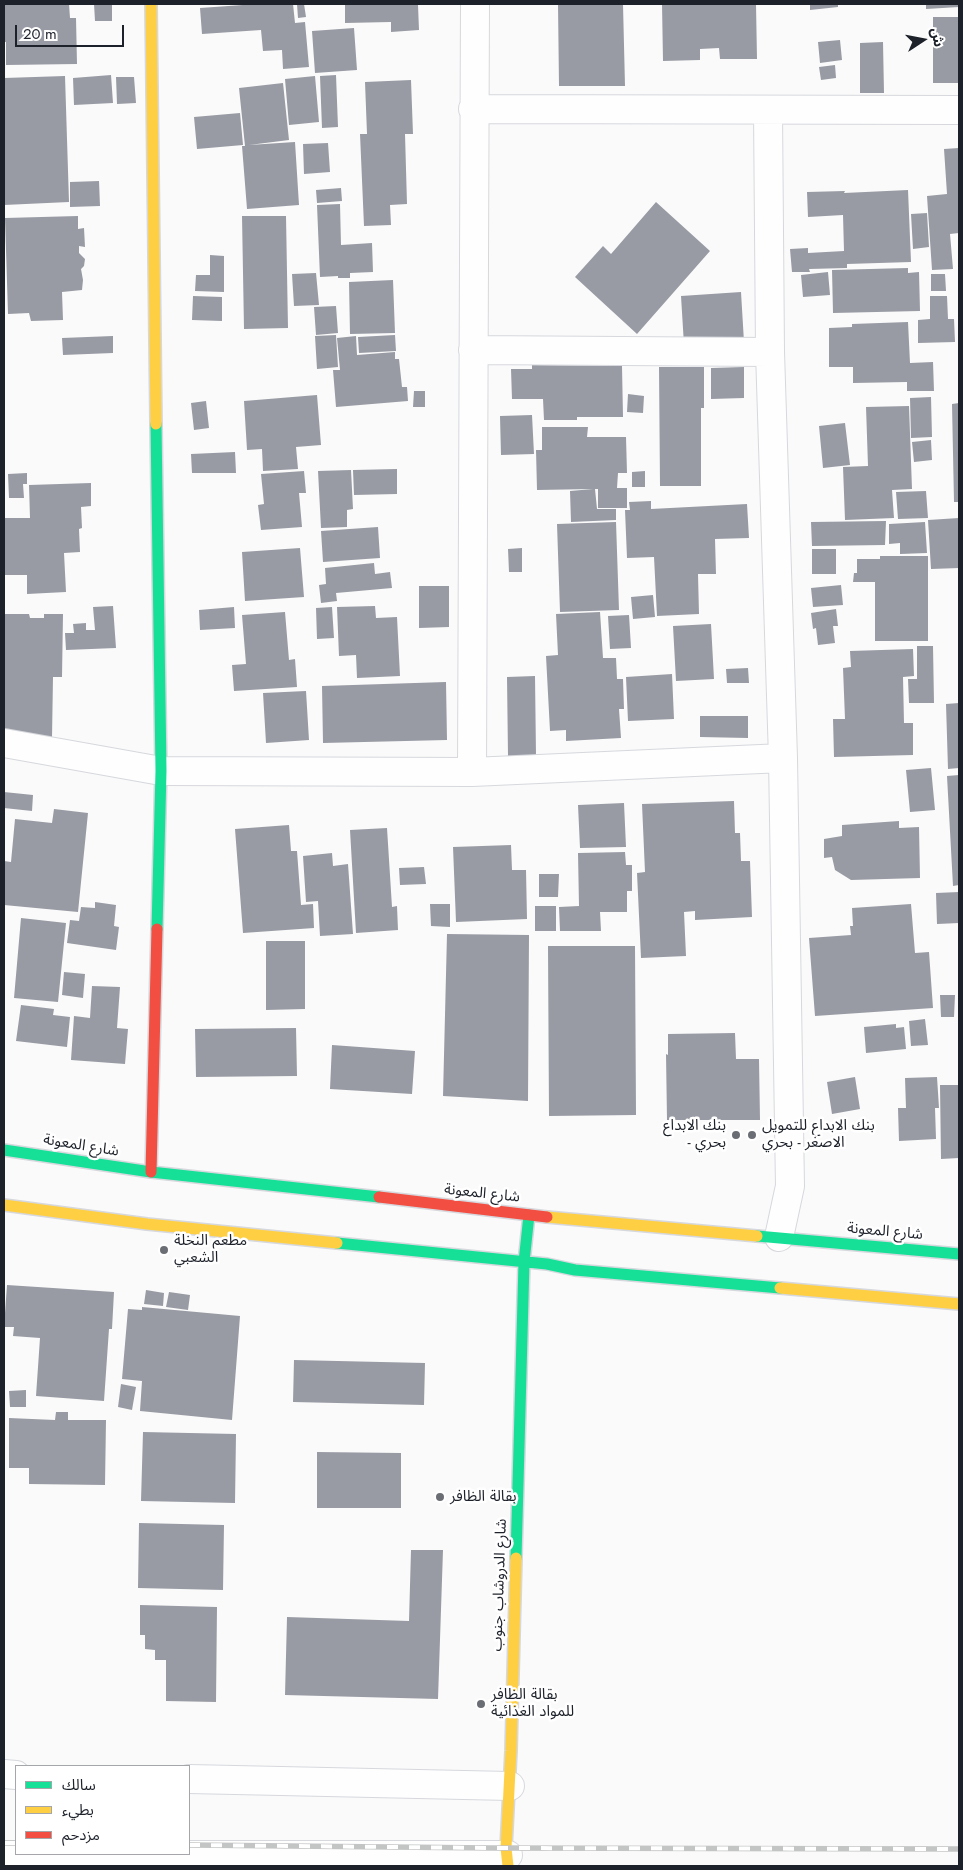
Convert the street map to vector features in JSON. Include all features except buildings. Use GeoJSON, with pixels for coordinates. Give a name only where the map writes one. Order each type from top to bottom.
{"type":"FeatureCollection","features":[{"type":"Feature","properties":{"kind":"main road"},"geometry":{"type":"LineString","coordinates":[[151,4],[161,772],[151,1172]]}},
{"type":"Feature","properties":{"kind":"main road","name":"شارع المعونة"},"geometry":{"type":"LineString","coordinates":[[4,1150],[151,1172],[328,1190],[529,1215],[959,1254]]}},
{"type":"Feature","properties":{"kind":"main road"},"geometry":{"type":"LineString","coordinates":[[4,1205],[147,1224],[524,1262],[575,1270],[959,1304]]}},
{"type":"Feature","properties":{"kind":"main road","name":"شارع الدروشاب جنوب"},"geometry":{"type":"LineString","coordinates":[[508,1860],[506,1848],[510,1786],[524,1262],[529,1215]]}},
{"type":"Feature","properties":{"kind":"street"},"geometry":{"type":"LineString","coordinates":[[472,772],[473,109],[475,4]]}},
{"type":"Feature","properties":{"kind":"street"},"geometry":{"type":"LineString","coordinates":[[473,109],[959,110]]}},
{"type":"Feature","properties":{"kind":"street"},"geometry":{"type":"LineString","coordinates":[[768,110],[770,352],[783,758],[790,1186],[780,1237]]}},
{"type":"Feature","properties":{"kind":"street"},"geometry":{"type":"LineString","coordinates":[[473,350],[770,352]]}},
{"type":"Feature","properties":{"kind":"street"},"geometry":{"type":"LineString","coordinates":[[4,743],[161,772],[472,772],[783,758]]}},
{"type":"Feature","properties":{"kind":"street"},"geometry":{"type":"LineString","coordinates":[[190,1779],[510,1786]]}},
{"type":"Feature","properties":{"kind":"street"},"geometry":{"type":"LineString","coordinates":[[4,1855],[508,1860]]}},
{"type":"Feature","properties":{"kind":"railway"},"geometry":{"type":"LineString","coordinates":[[4,1843],[15,1843]]}},
{"type":"Feature","properties":{"kind":"railway"},"geometry":{"type":"LineString","coordinates":[[190,1845],[959,1849]]}},
{"type":"Feature","properties":{"kind":"traffic: fast"},"geometry":{"type":"LineString","coordinates":[[156,424],[161,771],[157,929]]}},
{"type":"Feature","properties":{"kind":"traffic: fast"},"geometry":{"type":"LineString","coordinates":[[4,1150],[151,1172],[379,1197]]}},
{"type":"Feature","properties":{"kind":"traffic: fast"},"geometry":{"type":"LineString","coordinates":[[516,1558],[524,1262],[529,1215]]}},
{"type":"Feature","properties":{"kind":"traffic: fast"},"geometry":{"type":"LineString","coordinates":[[757,1236],[959,1254]]}},
{"type":"Feature","properties":{"kind":"traffic: fast"},"geometry":{"type":"LineString","coordinates":[[337,1243],[547,1264],[575,1270],[780,1288]]}},
{"type":"Feature","properties":{"kind":"traffic: slow"},"geometry":{"type":"LineString","coordinates":[[151,4],[156,424]]}},
{"type":"Feature","properties":{"kind":"traffic: slow"},"geometry":{"type":"LineString","coordinates":[[4,1205],[147,1224],[337,1243]]}},
{"type":"Feature","properties":{"kind":"traffic: slow"},"geometry":{"type":"LineString","coordinates":[[547,1217],[757,1236]]}},
{"type":"Feature","properties":{"kind":"traffic: slow"},"geometry":{"type":"LineString","coordinates":[[780,1288],[959,1304]]}},
{"type":"Feature","properties":{"kind":"traffic: slow"},"geometry":{"type":"LineString","coordinates":[[508,1866],[506,1848],[511,1751],[516,1558]]}},
{"type":"Feature","properties":{"kind":"traffic: jam"},"geometry":{"type":"LineString","coordinates":[[151,1172],[157,929]]}},
{"type":"Feature","properties":{"kind":"traffic: jam"},"geometry":{"type":"LineString","coordinates":[[379,1197],[547,1217]]}},
{"type":"Feature","properties":{"kind":"place","name":"بنك الابداع - بحري"},"geometry":{"type":"Point","coordinates":[736,1135]}},
{"type":"Feature","properties":{"kind":"place","name":"بنك الابداع للتمويل الاصغر - بحري"},"geometry":{"type":"Point","coordinates":[752,1135]}},
{"type":"Feature","properties":{"kind":"place","name":"مطعم النخلة الشعبي"},"geometry":{"type":"Point","coordinates":[164,1250]}},
{"type":"Feature","properties":{"kind":"place","name":"بقالة الظافر"},"geometry":{"type":"Point","coordinates":[440,1497]}},
{"type":"Feature","properties":{"kind":"place","name":"بقالة الظافر للمواد الغذائية"},"geometry":{"type":"Point","coordinates":[481,1704]}}]}
